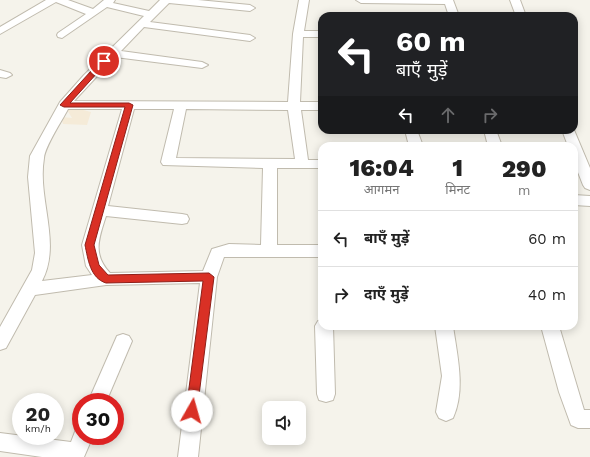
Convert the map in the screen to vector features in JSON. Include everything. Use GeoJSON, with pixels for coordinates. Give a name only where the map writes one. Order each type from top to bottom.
{"type":"FeatureCollection","features":[{"type":"Feature","properties":{"kind":"street"},"geometry":{"type":"LineString","coordinates":[[0,31],[53,0]]}},
{"type":"Feature","properties":{"kind":"street"},"geometry":{"type":"LineString","coordinates":[[59,0],[94,13]]}},
{"type":"Feature","properties":{"kind":"street"},"geometry":{"type":"LineString","coordinates":[[0,343],[40,270],[43,253],[35,177],[37,156],[64,105],[146,19],[167,0],[250,8]]}},
{"type":"Feature","properties":{"kind":"street"},"geometry":{"type":"LineString","coordinates":[[302,164],[294,106],[298,34],[304,0]]}},
{"type":"Feature","properties":{"kind":"street"},"geometry":{"type":"LineString","coordinates":[[361,0],[448,1],[452,12]]}},
{"type":"Feature","properties":{"kind":"street"},"geometry":{"type":"LineString","coordinates":[[515,0],[520,12]]}},
{"type":"Feature","properties":{"kind":"street"},"geometry":{"type":"LineString","coordinates":[[62,35],[108,2],[146,19],[250,38]]}},
{"type":"Feature","properties":{"kind":"street"},"geometry":{"type":"LineString","coordinates":[[298,34],[318,34]]}},
{"type":"Feature","properties":{"kind":"street"},"geometry":{"type":"LineString","coordinates":[[113,53],[202,65]]}},
{"type":"Feature","properties":{"kind":"street"},"geometry":{"type":"LineString","coordinates":[[64,105],[318,106]]}},
{"type":"Feature","properties":{"kind":"street"},"geometry":{"type":"LineString","coordinates":[[106,279],[94,266],[90,245],[129,105]]}},
{"type":"Feature","properties":{"kind":"street"},"geometry":{"type":"LineString","coordinates":[[181,106],[168,162],[318,164]]}},
{"type":"Feature","properties":{"kind":"street"},"geometry":{"type":"LineString","coordinates":[[578,155],[590,185]]}},
{"type":"Feature","properties":{"kind":"street"},"geometry":{"type":"LineString","coordinates":[[270,163],[270,249]]}},
{"type":"Feature","properties":{"kind":"street"},"geometry":{"type":"LineString","coordinates":[[578,200],[590,201]]}},
{"type":"Feature","properties":{"kind":"street"},"geometry":{"type":"LineString","coordinates":[[100,210],[182,219]]}},
{"type":"Feature","properties":{"kind":"street"},"geometry":{"type":"LineString","coordinates":[[188,457],[192,411],[209,277],[218,253],[229,250],[270,249],[318,251]]}},
{"type":"Feature","properties":{"kind":"street"},"geometry":{"type":"LineString","coordinates":[[30,289],[106,279],[209,277]]}},
{"type":"Feature","properties":{"kind":"street"},"geometry":{"type":"LineString","coordinates":[[324,330],[326,394]]}},
{"type":"Feature","properties":{"kind":"street"},"geometry":{"type":"LineString","coordinates":[[445,330],[451,376],[446,412]]}},
{"type":"Feature","properties":{"kind":"street"},"geometry":{"type":"LineString","coordinates":[[551,330],[578,419],[590,419]]}},
{"type":"Feature","properties":{"kind":"street"},"geometry":{"type":"LineString","coordinates":[[101,393],[123,341]]}},
{"type":"Feature","properties":{"kind":"street"},"geometry":{"type":"LineString","coordinates":[[0,442],[78,448]]}},
{"type":"Feature","properties":{"kind":"shaded area"},"geometry":{"type":"Polygon","coordinates":[[[64,105],[91,112],[87,125],[63,124],[61,117],[72,118],[64,105]]]}},
{"type":"Feature","properties":{"kind":"route"},"geometry":{"type":"LineString","coordinates":[[104,61],[64,105],[129,105],[90,245],[94,266],[106,279],[209,277],[192,411]]}}]}
